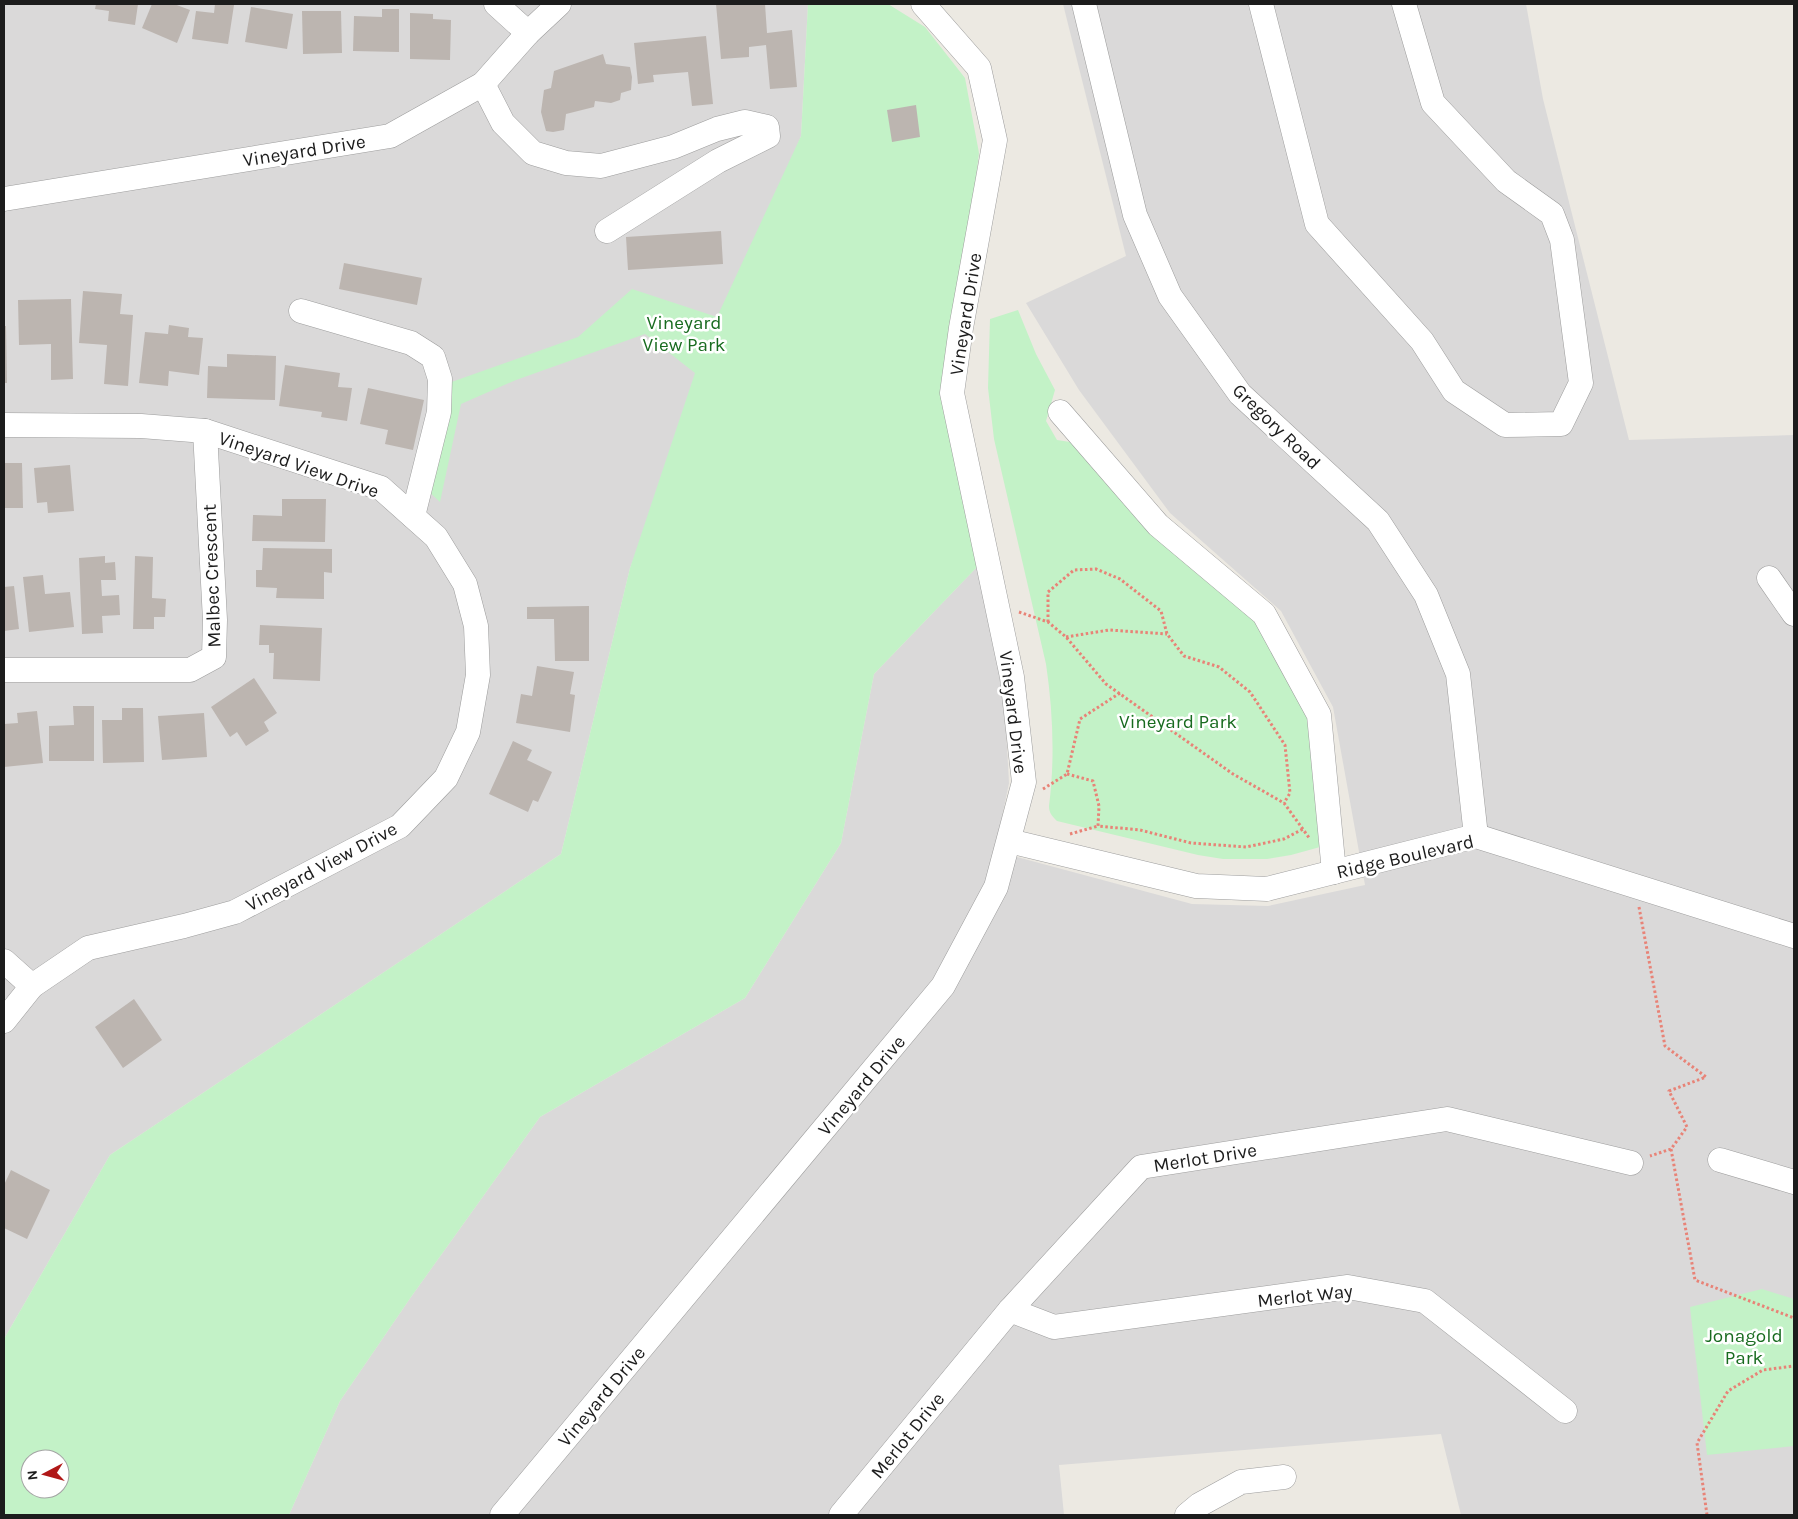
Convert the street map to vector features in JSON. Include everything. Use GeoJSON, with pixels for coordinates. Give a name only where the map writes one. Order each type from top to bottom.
{"type":"FeatureCollection","features":[{"type":"Feature","properties":{"kind":"street"},"geometry":{"type":"LineString","coordinates":[[496,4],[528,32]]}},
{"type":"Feature","properties":{"kind":"street","name":"Vineyard Drive"},"geometry":{"type":"LineString","coordinates":[[4,199],[390,136],[483,84],[528,32],[559,4]]}},
{"type":"Feature","properties":{"kind":"street","name":"Vineyard Drive"},"geometry":{"type":"LineString","coordinates":[[502,1515],[943,986],[996,887],[1024,782],[1012,677],[952,393],[961,328],[995,140],[979,68],[923,4]]}},
{"type":"Feature","properties":{"kind":"street","name":"Gregory Road"},"geometry":{"type":"LineString","coordinates":[[1084,4],[1135,215],[1170,296],[1240,394],[1378,521],[1426,595],[1458,674],[1476,836]]}},
{"type":"Feature","properties":{"kind":"street"},"geometry":{"type":"LineString","coordinates":[[1261,4],[1317,224],[1422,342],[1454,391],[1505,424],[1561,424],[1581,383],[1562,240],[1552,214],[1506,181],[1433,103],[1404,4]]}},
{"type":"Feature","properties":{"kind":"street"},"geometry":{"type":"LineString","coordinates":[[483,84],[503,123],[532,152],[566,163],[601,166],[673,147],[717,129],[745,122],[767,127],[768,136],[718,161],[607,231]]}},
{"type":"Feature","properties":{"kind":"street"},"geometry":{"type":"LineString","coordinates":[[301,311],[411,343],[433,357],[440,378],[439,412],[413,516]]}},
{"type":"Feature","properties":{"kind":"street"},"geometry":{"type":"LineString","coordinates":[[1060,412],[1158,525],[1264,614],[1319,715],[1334,872]]}},
{"type":"Feature","properties":{"kind":"street","name":"Vineyard View Drive"},"geometry":{"type":"LineString","coordinates":[[4,425],[141,426],[205,431],[380,488],[436,537],[465,584],[476,626],[478,674],[468,732],[446,778],[400,826],[235,912],[88,948],[32,986],[4,1021]]}},
{"type":"Feature","properties":{"kind":"street","name":"Malbec Crescent"},"geometry":{"type":"LineString","coordinates":[[4,670],[190,670],[214,656],[205,431]]}},
{"type":"Feature","properties":{"kind":"street"},"geometry":{"type":"LineString","coordinates":[[1769,578],[1794,614]]}},
{"type":"Feature","properties":{"kind":"street","name":"Ridge Boulevard"},"geometry":{"type":"LineString","coordinates":[[1009,840],[1196,886],[1267,888],[1476,836],[1794,936]]}},
{"type":"Feature","properties":{"kind":"street"},"geometry":{"type":"LineString","coordinates":[[4,961],[32,986]]}},
{"type":"Feature","properties":{"kind":"street","name":"Merlot Drive"},"geometry":{"type":"LineString","coordinates":[[841,1515],[1010,1310],[1142,1167],[1447,1119],[1631,1163]]}},
{"type":"Feature","properties":{"kind":"street"},"geometry":{"type":"LineString","coordinates":[[1720,1160],[1794,1182]]}},
{"type":"Feature","properties":{"kind":"street","name":"Merlot Way"},"geometry":{"type":"LineString","coordinates":[[1010,1310],[1054,1326],[1348,1286],[1425,1301],[1565,1411]]}},
{"type":"Feature","properties":{"kind":"street"},"geometry":{"type":"LineString","coordinates":[[1186,1515],[1199,1505],[1241,1482],[1284,1477]]}},
{"type":"Feature","properties":{"kind":"path"},"geometry":{"type":"LineString","coordinates":[[1048,622],[1048,592],[1074,570],[1096,568],[1120,579],[1161,611],[1167,634],[1184,656],[1218,666],[1250,692],[1285,745],[1290,793],[1284,803]]}},
{"type":"Feature","properties":{"kind":"path"},"geometry":{"type":"LineString","coordinates":[[997,605],[1048,622],[1066,637],[1106,684],[1233,774],[1284,803],[1313,843]]}},
{"type":"Feature","properties":{"kind":"path"},"geometry":{"type":"LineString","coordinates":[[1066,637],[1109,630],[1167,634]]}},
{"type":"Feature","properties":{"kind":"path"},"geometry":{"type":"LineString","coordinates":[[1020,798],[1043,789],[1067,774],[1080,720],[1120,694]]}},
{"type":"Feature","properties":{"kind":"path"},"geometry":{"type":"LineString","coordinates":[[1067,774],[1093,781],[1099,806],[1098,826],[1140,830],[1191,843],[1246,847],[1284,839],[1303,829]]}},
{"type":"Feature","properties":{"kind":"path"},"geometry":{"type":"LineString","coordinates":[[1631,1163],[1671,1148],[1687,1127],[1669,1092],[1706,1077],[1665,1046],[1635,886]]}},
{"type":"Feature","properties":{"kind":"path"},"geometry":{"type":"LineString","coordinates":[[1671,1148],[1695,1280],[1794,1318]]}},
{"type":"Feature","properties":{"kind":"path"},"geometry":{"type":"LineString","coordinates":[[1707,1515],[1697,1443],[1728,1391],[1763,1370],[1794,1366]]}},
{"type":"Feature","properties":{"kind":"shaded area"},"geometry":{"type":"Polygon","coordinates":[[[4,4],[808,4],[801,136],[630,568],[561,854],[110,1155],[4,1339],[4,4]]]}},
{"type":"Feature","properties":{"kind":"shaded area"},"geometry":{"type":"Polygon","coordinates":[[[1063,4],[1526,4],[1543,99],[1629,440],[1794,435],[1794,1515],[1461,1515],[1441,1434],[1059,1465],[1064,1515],[289,1515],[340,1401],[411,1297],[540,1117],[745,998],[841,843],[874,674],[979,565],[1003,674],[1009,783],[995,851],[1192,904],[1268,906],[1365,885],[1333,707],[1281,611],[1170,513],[1079,390],[1026,303],[1126,256],[1063,4]]]}},
{"type":"Feature","properties":{"kind":"green space","name":"Vineyard View Park"},"geometry":{"type":"Polygon","coordinates":[[[808,4],[888,4],[925,27],[965,78],[979,153],[947,415],[979,565],[874,674],[841,843],[745,998],[540,1117],[411,1297],[340,1401],[289,1515],[4,1515],[4,1339],[110,1155],[561,854],[630,568],[695,373],[645,334],[516,380],[461,404],[440,502],[426,489],[443,385],[578,337],[632,289],[717,317],[801,136],[808,4]]]}},
{"type":"Feature","properties":{"kind":"green space","name":"Vineyard Park"},"geometry":{"type":"Polygon","coordinates":[[[1018,310],[1036,354],[1055,390],[1046,421],[1057,440],[1090,445],[1246,606],[1306,698],[1331,844],[1291,855],[1267,859],[1223,859],[1198,855],[1057,821],[1051,814],[1049,806],[1052,771],[1052,735],[1046,664],[994,439],[988,388],[990,319],[1018,310]]]}},
{"type":"Feature","properties":{"kind":"green space","name":"Jonagold Park"},"geometry":{"type":"Polygon","coordinates":[[[1762,1289],[1794,1299],[1794,1446],[1707,1455],[1690,1307],[1762,1289]]]}},
{"type":"Feature","properties":{"kind":"building"},"geometry":{"type":"Polygon","coordinates":[[[96,4],[138,4],[135,25],[108,21],[109,11],[95,9],[96,4]]]}},
{"type":"Feature","properties":{"kind":"building"},"geometry":{"type":"Polygon","coordinates":[[[152,4],[174,4],[190,10],[177,43],[142,28],[152,4]]]}},
{"type":"Feature","properties":{"kind":"building"},"geometry":{"type":"Polygon","coordinates":[[[215,4],[234,5],[228,44],[192,39],[196,11],[214,13],[215,4]]]}},
{"type":"Feature","properties":{"kind":"building"},"geometry":{"type":"Polygon","coordinates":[[[716,4],[765,4],[767,33],[792,30],[797,87],[770,89],[766,45],[749,47],[749,57],[721,59],[716,4]]]}},
{"type":"Feature","properties":{"kind":"building"},"geometry":{"type":"Polygon","coordinates":[[[251,7],[293,14],[287,49],[245,42],[251,7]]]}},
{"type":"Feature","properties":{"kind":"building"},"geometry":{"type":"Polygon","coordinates":[[[382,9],[399,9],[399,52],[353,51],[354,16],[382,17],[382,9]]]}},
{"type":"Feature","properties":{"kind":"building"},"geometry":{"type":"Polygon","coordinates":[[[302,11],[341,11],[342,53],[303,54],[302,11]]]}},
{"type":"Feature","properties":{"kind":"building"},"geometry":{"type":"Polygon","coordinates":[[[410,13],[433,14],[433,19],[451,20],[450,60],[410,59],[410,13]]]}},
{"type":"Feature","properties":{"kind":"building"},"geometry":{"type":"Polygon","coordinates":[[[706,36],[713,104],[692,106],[688,72],[653,75],[654,82],[638,84],[634,43],[706,36]]]}},
{"type":"Feature","properties":{"kind":"building"},"geometry":{"type":"Polygon","coordinates":[[[603,54],[606,64],[630,67],[632,77],[631,90],[621,93],[620,100],[611,103],[595,101],[594,107],[566,114],[564,130],[546,131],[541,112],[544,90],[551,88],[554,71],[603,54]]]}},
{"type":"Feature","properties":{"kind":"building"},"geometry":{"type":"Polygon","coordinates":[[[916,105],[920,137],[892,142],[887,110],[916,105]]]}},
{"type":"Feature","properties":{"kind":"building"},"geometry":{"type":"Polygon","coordinates":[[[721,231],[723,264],[628,270],[626,237],[721,231]]]}},
{"type":"Feature","properties":{"kind":"building"},"geometry":{"type":"Polygon","coordinates":[[[344,263],[422,278],[417,305],[339,289],[344,263]]]}},
{"type":"Feature","properties":{"kind":"building"},"geometry":{"type":"Polygon","coordinates":[[[83,291],[122,294],[120,314],[133,315],[128,386],[104,384],[107,345],[79,343],[83,291]]]}},
{"type":"Feature","properties":{"kind":"building"},"geometry":{"type":"Polygon","coordinates":[[[71,299],[73,379],[51,380],[51,344],[19,345],[18,300],[71,299]]]}},
{"type":"Feature","properties":{"kind":"building"},"geometry":{"type":"Polygon","coordinates":[[[169,325],[189,328],[188,337],[203,338],[199,375],[169,371],[168,386],[139,383],[145,332],[168,334],[169,325]]]}},
{"type":"Feature","properties":{"kind":"building"},"geometry":{"type":"Polygon","coordinates":[[[4,326],[6,326],[7,383],[4,383],[4,326]]]}},
{"type":"Feature","properties":{"kind":"building"},"geometry":{"type":"Polygon","coordinates":[[[227,354],[276,356],[275,400],[207,398],[208,366],[227,367],[227,354]]]}},
{"type":"Feature","properties":{"kind":"building"},"geometry":{"type":"Polygon","coordinates":[[[285,365],[340,373],[338,387],[352,388],[347,421],[321,417],[322,412],[279,406],[285,365]]]}},
{"type":"Feature","properties":{"kind":"building"},"geometry":{"type":"Polygon","coordinates":[[[368,388],[424,400],[413,450],[385,444],[388,430],[360,424],[368,388]]]}},
{"type":"Feature","properties":{"kind":"building"},"geometry":{"type":"Polygon","coordinates":[[[4,463],[22,463],[23,508],[4,508],[4,463]]]}},
{"type":"Feature","properties":{"kind":"building"},"geometry":{"type":"Polygon","coordinates":[[[70,465],[74,511],[48,513],[47,502],[37,503],[34,468],[70,465]]]}},
{"type":"Feature","properties":{"kind":"building"},"geometry":{"type":"Polygon","coordinates":[[[282,499],[326,499],[325,542],[252,541],[253,515],[282,516],[282,499]]]}},
{"type":"Feature","properties":{"kind":"building"},"geometry":{"type":"Polygon","coordinates":[[[263,548],[332,549],[332,573],[324,572],[324,599],[276,598],[277,588],[256,587],[256,570],[262,570],[263,548]]]}},
{"type":"Feature","properties":{"kind":"building"},"geometry":{"type":"Polygon","coordinates":[[[105,556],[105,563],[115,562],[116,580],[101,580],[102,596],[119,595],[120,615],[102,616],[103,633],[82,634],[79,558],[105,556]]]}},
{"type":"Feature","properties":{"kind":"building"},"geometry":{"type":"Polygon","coordinates":[[[135,556],[153,557],[152,598],[166,599],[165,617],[154,617],[154,629],[133,629],[135,556]]]}},
{"type":"Feature","properties":{"kind":"building"},"geometry":{"type":"Polygon","coordinates":[[[43,575],[45,594],[70,592],[74,627],[29,632],[23,577],[43,575]]]}},
{"type":"Feature","properties":{"kind":"building"},"geometry":{"type":"Polygon","coordinates":[[[14,586],[19,629],[4,631],[4,587],[14,586]]]}},
{"type":"Feature","properties":{"kind":"building"},"geometry":{"type":"Polygon","coordinates":[[[589,606],[589,661],[555,661],[554,619],[527,619],[527,607],[589,606]]]}},
{"type":"Feature","properties":{"kind":"building"},"geometry":{"type":"Polygon","coordinates":[[[260,625],[322,628],[320,681],[273,679],[274,653],[269,653],[269,645],[259,645],[260,625]]]}},
{"type":"Feature","properties":{"kind":"building"},"geometry":{"type":"Polygon","coordinates":[[[537,666],[574,672],[570,694],[575,695],[570,732],[516,723],[521,694],[532,696],[537,666]]]}},
{"type":"Feature","properties":{"kind":"building"},"geometry":{"type":"Polygon","coordinates":[[[254,678],[277,713],[264,722],[269,731],[246,746],[237,732],[230,737],[211,707],[254,678]]]}},
{"type":"Feature","properties":{"kind":"building"},"geometry":{"type":"Polygon","coordinates":[[[73,706],[94,706],[94,761],[49,761],[49,726],[74,725],[73,706]]]}},
{"type":"Feature","properties":{"kind":"building"},"geometry":{"type":"Polygon","coordinates":[[[122,708],[143,708],[144,762],[103,763],[102,720],[122,720],[122,708]]]}},
{"type":"Feature","properties":{"kind":"building"},"geometry":{"type":"Polygon","coordinates":[[[37,711],[43,763],[4,767],[4,724],[18,723],[17,713],[37,711]]]}},
{"type":"Feature","properties":{"kind":"building"},"geometry":{"type":"Polygon","coordinates":[[[204,713],[207,757],[162,760],[158,716],[204,713]]]}},
{"type":"Feature","properties":{"kind":"building"},"geometry":{"type":"Polygon","coordinates":[[[513,741],[532,750],[527,760],[552,772],[538,802],[533,800],[528,812],[489,794],[513,741]]]}},
{"type":"Feature","properties":{"kind":"building"},"geometry":{"type":"Polygon","coordinates":[[[134,999],[162,1040],[123,1068],[95,1027],[134,999]]]}},
{"type":"Feature","properties":{"kind":"building"},"geometry":{"type":"Polygon","coordinates":[[[11,1170],[50,1190],[27,1239],[4,1228],[4,1185],[11,1170]]]}}]}
